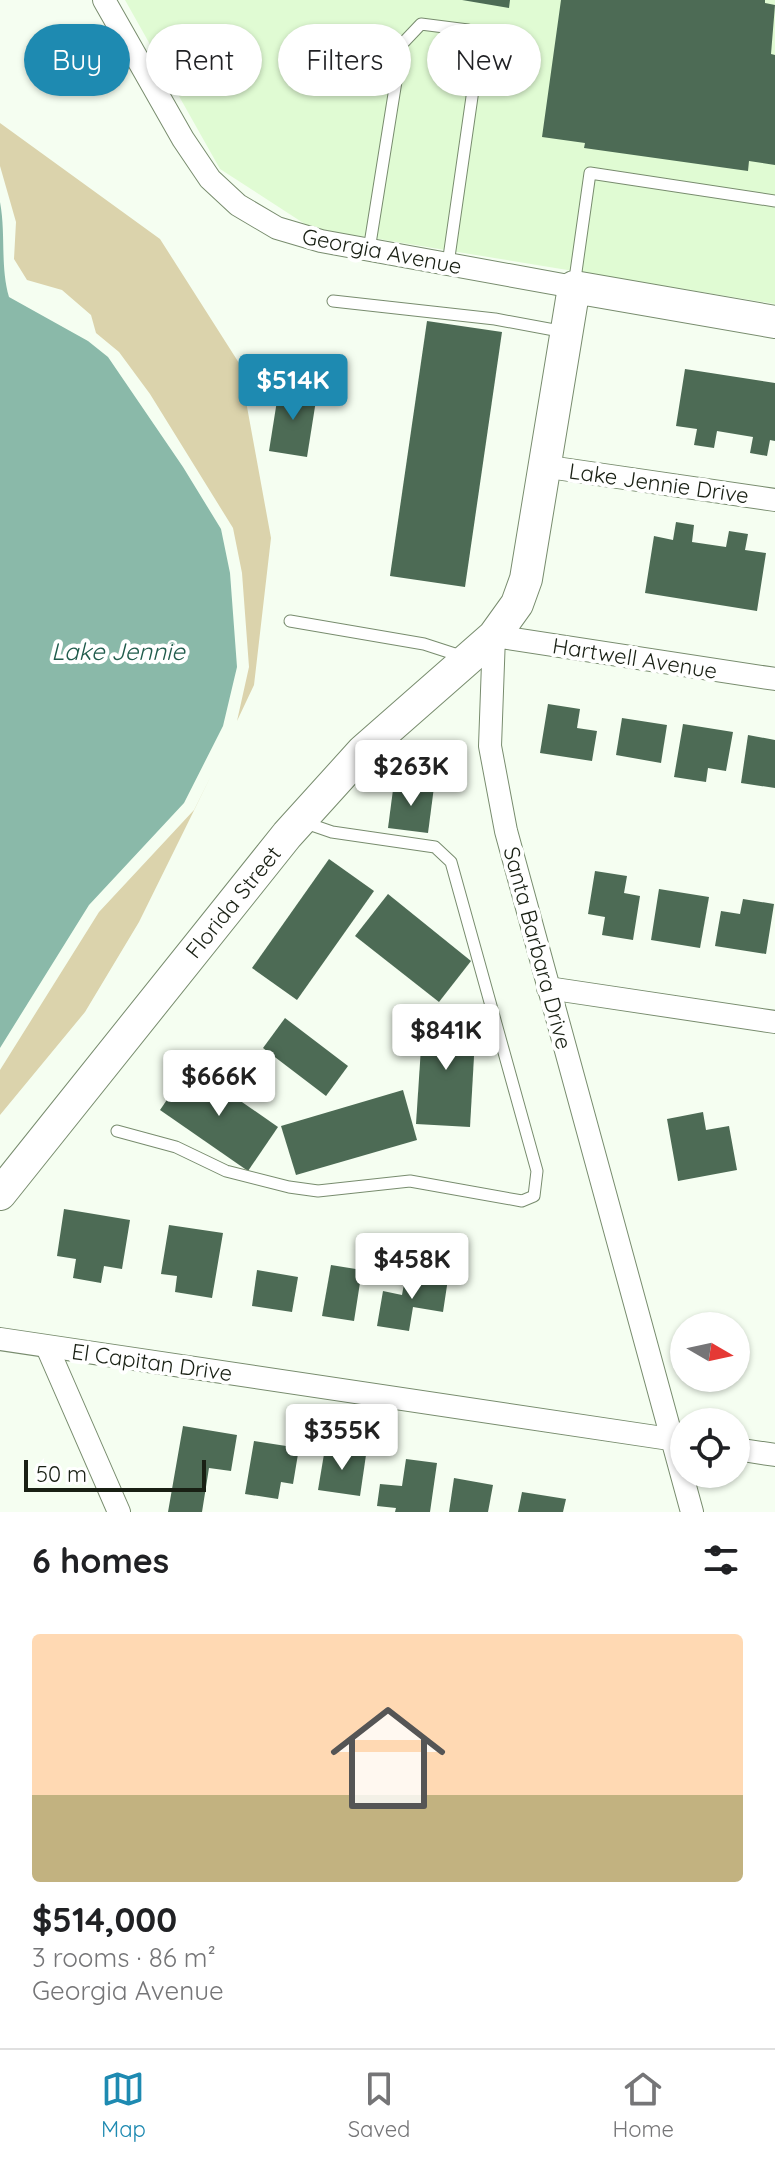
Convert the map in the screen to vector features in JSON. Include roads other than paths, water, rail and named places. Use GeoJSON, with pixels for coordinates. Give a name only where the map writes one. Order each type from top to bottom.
{"type":"FeatureCollection","features":[{"type":"Feature","properties":{"kind":"street","name":"Georgia Avenue"},"geometry":{"type":"LineString","coordinates":[[104,0],[183,139],[219,188],[238,205],[277,228],[369,250],[775,322]]}},
{"type":"Feature","properties":{"kind":"street"},"geometry":{"type":"LineString","coordinates":[[494,636],[517,604],[526,579],[542,466],[574,287]]}},
{"type":"Feature","properties":{"kind":"street","name":"Lake Jennie Drive"},"geometry":{"type":"LineString","coordinates":[[542,466],[775,500]]}},
{"type":"Feature","properties":{"kind":"street","name":"Florida Street"},"geometry":{"type":"LineString","coordinates":[[0,1194],[299,821],[363,751],[494,636]]}},
{"type":"Feature","properties":{"kind":"street","name":"Hartwell Avenue"},"geometry":{"type":"LineString","coordinates":[[494,636],[775,679]]}},
{"type":"Feature","properties":{"kind":"street","name":"Santa Barbara Drive"},"geometry":{"type":"LineString","coordinates":[[494,636],[490,746],[506,831],[670,1412]]}},
{"type":"Feature","properties":{"kind":"street"},"geometry":{"type":"LineString","coordinates":[[548,988],[775,1022]]}},
{"type":"Feature","properties":{"kind":"street","name":"El Capitan Drive"},"geometry":{"type":"LineString","coordinates":[[0,1339],[670,1439]]}},
{"type":"Feature","properties":{"kind":"street"},"geometry":{"type":"LineString","coordinates":[[47,1347],[119,1512]]}},
{"type":"Feature","properties":{"kind":"street"},"geometry":{"type":"LineString","coordinates":[[750,1451],[775,1455]]}},
{"type":"Feature","properties":{"kind":"street","name":"Santa Barbara Drive"},"geometry":{"type":"LineString","coordinates":[[687,1488],[692,1512]]}},
{"type":"Feature","properties":{"kind":"lane"},"geometry":{"type":"LineString","coordinates":[[369,250],[402,44],[421,24],[468,30],[478,55],[448,264]]}},
{"type":"Feature","properties":{"kind":"lane"},"geometry":{"type":"LineString","coordinates":[[574,287],[590,173],[775,201]]}},
{"type":"Feature","properties":{"kind":"lane"},"geometry":{"type":"LineString","coordinates":[[333,301],[495,319],[566,332]]}},
{"type":"Feature","properties":{"kind":"lane"},"geometry":{"type":"LineString","coordinates":[[290,621],[424,644],[468,659]]}},
{"type":"Feature","properties":{"kind":"lane"},"geometry":{"type":"LineString","coordinates":[[117,1131],[176,1147],[226,1171],[303,1189],[318,1191],[410,1181],[522,1201],[534,1196],[537,1171],[451,862],[435,847],[332,832],[299,821]]}},
{"type":"Feature","properties":{"kind":"water","name":"Lake Jennie"},"geometry":{"type":"Polygon","coordinates":[[[0,202],[9,297],[88,341],[108,357],[221,529],[230,573],[237,667],[223,726],[184,803],[89,905],[0,1048],[0,202]]]}}]}
